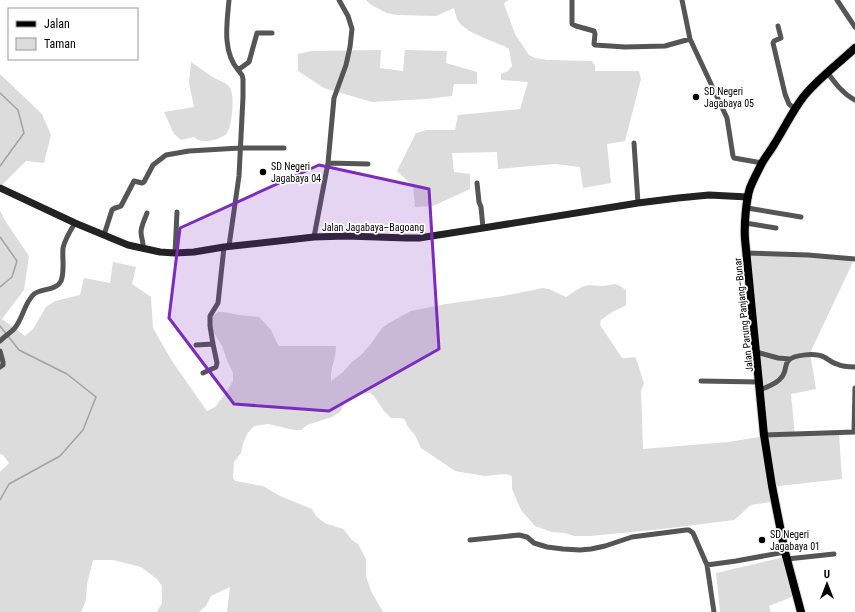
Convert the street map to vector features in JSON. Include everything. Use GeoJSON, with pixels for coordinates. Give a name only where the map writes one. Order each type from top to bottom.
{"type":"FeatureCollection","features":[{"type":"Feature","properties":{"kind":"main road","name":"Jalan Parung Panjang–Bunar"},"geometry":{"type":"LineString","coordinates":[[801,612],[786,555],[772,486],[764,435],[744,232],[748,197],[762,163],[804,97],[827,72],[855,48]]}},
{"type":"Feature","properties":{"kind":"street"},"geometry":{"type":"LineString","coordinates":[[203,374],[216,367],[217,363],[210,326],[210,316],[218,304],[239,176],[243,79],[235,67],[230,54],[226,34],[229,0]]}},
{"type":"Feature","properties":{"kind":"street"},"geometry":{"type":"LineString","coordinates":[[314,237],[328,163],[334,98],[346,65],[352,29],[348,16],[339,0]]}},
{"type":"Feature","properties":{"kind":"street"},"geometry":{"type":"LineString","coordinates":[[572,0],[572,24],[594,31],[595,45],[625,47],[665,46],[690,40]]}},
{"type":"Feature","properties":{"kind":"street"},"geometry":{"type":"LineString","coordinates":[[682,0],[690,40],[727,118],[733,156],[734,158],[762,163]]}},
{"type":"Feature","properties":{"kind":"street"},"geometry":{"type":"LineString","coordinates":[[837,0],[855,26]]}},
{"type":"Feature","properties":{"kind":"street"},"geometry":{"type":"LineString","coordinates":[[778,26],[781,38],[773,43],[785,94],[789,104],[795,109]]}},
{"type":"Feature","properties":{"kind":"street"},"geometry":{"type":"LineString","coordinates":[[238,70],[249,62],[257,33],[272,33]]}},
{"type":"Feature","properties":{"kind":"street"},"geometry":{"type":"LineString","coordinates":[[827,72],[844,93],[855,100]]}},
{"type":"Feature","properties":{"kind":"street"},"geometry":{"type":"LineString","coordinates":[[634,143],[638,203]]}},
{"type":"Feature","properties":{"kind":"street"},"geometry":{"type":"LineString","coordinates":[[104,235],[113,208],[119,208],[121,206],[134,181],[144,182],[153,165],[166,155],[189,151],[240,148],[284,148]]}},
{"type":"Feature","properties":{"kind":"street"},"geometry":{"type":"LineString","coordinates":[[328,163],[368,164]]}},
{"type":"Feature","properties":{"kind":"street"},"geometry":{"type":"LineString","coordinates":[[477,183],[483,228]]}},
{"type":"Feature","properties":{"kind":"street","name":"Jalan Jagabaya–Bagoang"},"geometry":{"type":"LineString","coordinates":[[0,188],[75,223],[128,245],[143,249],[175,253],[314,237],[346,236],[413,238],[678,198],[708,195],[748,197]]}},
{"type":"Feature","properties":{"kind":"street"},"geometry":{"type":"LineString","coordinates":[[747,208],[801,217]]}},
{"type":"Feature","properties":{"kind":"street"},"geometry":{"type":"LineString","coordinates":[[175,253],[177,212]]}},
{"type":"Feature","properties":{"kind":"street"},"geometry":{"type":"LineString","coordinates":[[143,249],[144,244],[141,231],[147,213]]}},
{"type":"Feature","properties":{"kind":"street"},"geometry":{"type":"LineString","coordinates":[[1,340],[14,329],[33,295],[43,290],[53,288],[61,281],[63,249],[65,241],[75,223]]}},
{"type":"Feature","properties":{"kind":"street"},"geometry":{"type":"LineString","coordinates":[[745,223],[776,228]]}},
{"type":"Feature","properties":{"kind":"street"},"geometry":{"type":"LineString","coordinates":[[746,253],[808,255],[855,259]]}},
{"type":"Feature","properties":{"kind":"street"},"geometry":{"type":"LineString","coordinates":[[196,345],[213,344]]}},
{"type":"Feature","properties":{"kind":"street"},"geometry":{"type":"LineString","coordinates":[[0,351],[3,362],[3,365],[0,367]]}},
{"type":"Feature","properties":{"kind":"street"},"geometry":{"type":"LineString","coordinates":[[756,352],[778,358],[790,359]]}},
{"type":"Feature","properties":{"kind":"street"},"geometry":{"type":"LineString","coordinates":[[701,381],[760,386],[778,382],[790,359],[801,355],[819,355],[835,364],[855,367]]}},
{"type":"Feature","properties":{"kind":"street"},"geometry":{"type":"LineString","coordinates":[[764,435],[855,432],[855,388]]}},
{"type":"Feature","properties":{"kind":"street"},"geometry":{"type":"LineString","coordinates":[[470,540],[519,536],[527,537],[534,543],[547,547],[580,550],[605,546],[632,537],[689,530],[693,534],[708,564],[714,612]]}},
{"type":"Feature","properties":{"kind":"street"},"geometry":{"type":"LineString","coordinates":[[708,564],[786,555],[834,554]]}},
{"type":"Feature","properties":{"kind":"highlighted area"},"geometry":{"type":"Polygon","coordinates":[[[319,165],[429,189],[439,349],[329,411],[234,404],[169,318],[180,228],[319,165]]]}},
{"type":"Feature","properties":{"kind":"green space"},"geometry":{"type":"Polygon","coordinates":[[[366,0],[509,0],[504,4],[515,34],[529,55],[535,58],[548,60],[592,61],[595,66],[595,71],[639,71],[641,79],[625,141],[607,144],[611,183],[583,188],[580,167],[555,164],[498,169],[497,152],[452,153],[454,172],[470,174],[470,189],[433,206],[415,207],[413,186],[397,171],[416,133],[427,130],[455,130],[458,115],[520,109],[528,82],[501,80],[501,74],[508,71],[512,66],[509,49],[467,29],[458,21],[454,8],[436,16],[396,15],[387,13],[371,5],[366,0]]]}},
{"type":"Feature","properties":{"kind":"green space"},"geometry":{"type":"Polygon","coordinates":[[[381,50],[380,68],[403,71],[405,50],[447,51],[446,63],[477,72],[477,84],[454,84],[452,96],[372,102],[324,88],[298,71],[298,54],[311,51],[381,50]]]}},
{"type":"Feature","properties":{"kind":"green space"},"geometry":{"type":"Polygon","coordinates":[[[191,62],[214,78],[227,84],[232,92],[233,103],[229,129],[225,135],[220,138],[200,141],[194,137],[181,140],[174,134],[164,112],[194,107],[189,83],[191,62]]]}},
{"type":"Feature","properties":{"kind":"green space"},"geometry":{"type":"Polygon","coordinates":[[[0,74],[42,114],[51,135],[44,163],[26,161],[0,187],[0,74]]]}},
{"type":"Feature","properties":{"kind":"green space"},"geometry":{"type":"Polygon","coordinates":[[[0,211],[29,256],[24,290],[2,319],[25,336],[33,329],[46,307],[55,301],[80,295],[84,278],[110,283],[113,262],[136,267],[132,284],[151,297],[153,328],[172,361],[207,411],[215,407],[233,381],[233,373],[222,346],[210,326],[211,317],[218,312],[259,317],[271,330],[279,346],[336,346],[331,372],[331,381],[361,355],[382,328],[411,311],[543,288],[549,289],[566,297],[580,288],[589,285],[619,285],[626,290],[626,305],[612,312],[601,320],[600,325],[622,358],[636,358],[644,384],[641,390],[643,449],[728,442],[765,436],[746,255],[842,258],[853,262],[810,353],[816,389],[791,394],[795,436],[839,434],[842,479],[770,487],[771,502],[751,505],[734,520],[662,529],[591,536],[574,536],[565,533],[552,532],[535,526],[521,510],[512,489],[512,477],[510,475],[485,476],[455,471],[421,448],[415,435],[408,427],[405,420],[402,418],[391,418],[384,411],[374,396],[370,393],[365,393],[346,401],[340,412],[332,417],[307,425],[301,430],[294,430],[268,424],[254,426],[247,434],[241,453],[234,462],[233,478],[235,481],[263,486],[280,496],[312,509],[316,516],[327,524],[343,529],[352,540],[358,544],[366,559],[366,576],[371,591],[383,612],[227,612],[230,587],[211,596],[206,606],[199,612],[157,612],[162,603],[162,586],[157,579],[141,567],[113,560],[93,560],[87,584],[86,600],[81,612],[0,612],[0,472],[9,463],[3,455],[0,454],[0,211]]]}},
{"type":"Feature","properties":{"kind":"green space"},"geometry":{"type":"Polygon","coordinates":[[[788,556],[799,594],[769,606],[771,612],[720,612],[716,573],[788,556]]]}},
{"type":"Feature","properties":{"kind":"waterway"},"geometry":{"type":"LineString","coordinates":[[0,93],[18,110],[24,133],[0,166]]}},
{"type":"Feature","properties":{"kind":"waterway"},"geometry":{"type":"LineString","coordinates":[[0,237],[17,261],[12,277],[0,287]]}},
{"type":"Feature","properties":{"kind":"waterway"},"geometry":{"type":"LineString","coordinates":[[0,326],[19,350],[67,374],[96,397],[83,430],[60,456],[9,484],[0,500]]}},
{"type":"Feature","properties":{"kind":"place","name":"SD Negeri Jagabaya 05"},"geometry":{"type":"Point","coordinates":[696,97]}},
{"type":"Feature","properties":{"kind":"place","name":"SD Negeri Jagabaya 04"},"geometry":{"type":"Point","coordinates":[263,172]}},
{"type":"Feature","properties":{"kind":"place","name":"SD Negeri Jagabaya 01"},"geometry":{"type":"Point","coordinates":[762,540]}}]}
